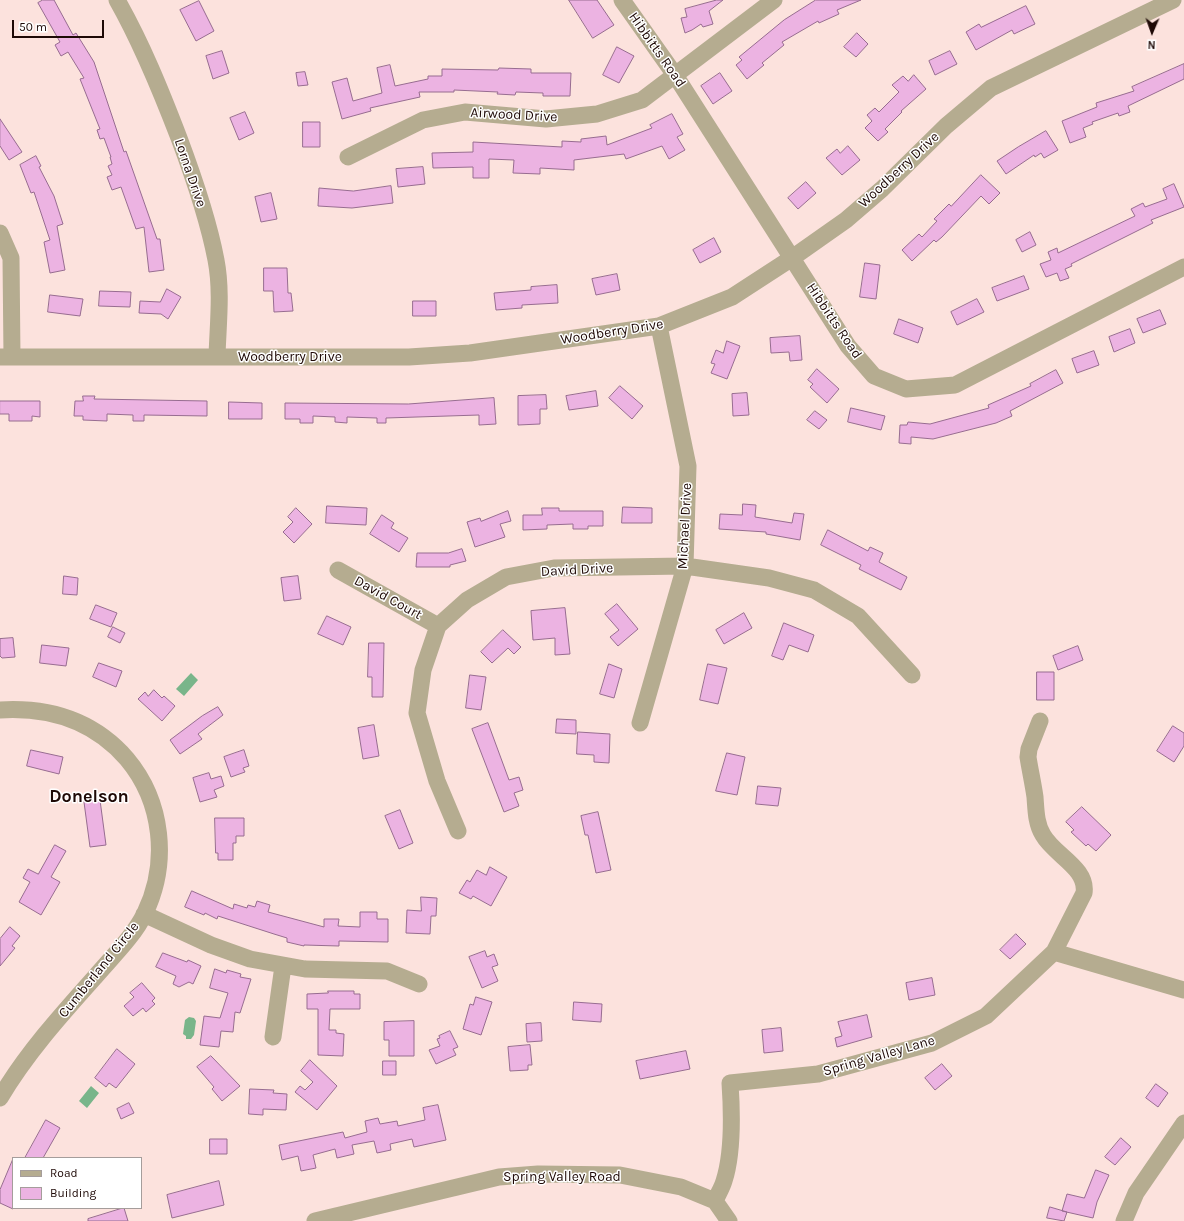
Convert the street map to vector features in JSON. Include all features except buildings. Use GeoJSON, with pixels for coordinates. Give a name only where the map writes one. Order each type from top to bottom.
{"type":"FeatureCollection","features":[{"type":"Feature","properties":{"kind":"street","name":"Lorna Drive"},"geometry":{"type":"LineString","coordinates":[[117,0],[131,25],[167,105],[197,187],[216,260],[220,296],[217,356]]}},
{"type":"Feature","properties":{"kind":"street","name":"Hibbitts Road"},"geometry":{"type":"LineString","coordinates":[[622,0],[675,75],[848,346],[874,376],[906,389],[955,386],[1184,267]]}},
{"type":"Feature","properties":{"kind":"street","name":"Airwood Drive"},"geometry":{"type":"LineString","coordinates":[[348,156],[423,120],[465,112],[546,119],[597,114],[642,100],[774,0]]}},
{"type":"Feature","properties":{"kind":"street","name":"Woodberry Drive"},"geometry":{"type":"LineString","coordinates":[[6,357],[409,357],[470,353],[659,326],[732,297],[792,258],[851,216],[882,189],[946,126],[991,88],[1173,0]]}},
{"type":"Feature","properties":{"kind":"street"},"geometry":{"type":"LineString","coordinates":[[0,233],[11,258],[6,357]]}},
{"type":"Feature","properties":{"kind":"street","name":"Michael Drive"},"geometry":{"type":"LineString","coordinates":[[640,723],[685,566],[688,466],[659,326]]}},
{"type":"Feature","properties":{"kind":"street","name":"David Drive"},"geometry":{"type":"LineString","coordinates":[[458,831],[437,781],[417,713],[423,670],[438,626],[467,600],[506,577],[554,568],[685,566],[769,578],[814,590],[858,616],[912,675]]}},
{"type":"Feature","properties":{"kind":"street","name":"David Court"},"geometry":{"type":"LineString","coordinates":[[338,570],[438,626]]}},
{"type":"Feature","properties":{"kind":"street","name":"Cumberland Circle"},"geometry":{"type":"LineString","coordinates":[[0,710],[36,710],[63,716],[82,724],[111,743],[130,763],[144,785],[154,807],[159,833],[158,874],[144,914],[115,954],[19,1067],[0,1098]]}},
{"type":"Feature","properties":{"kind":"street"},"geometry":{"type":"LineString","coordinates":[[1040,721],[1029,748],[1028,757],[1038,821],[1043,835],[1049,844],[1077,872],[1085,887],[1084,893],[1054,952],[1184,990]]}},
{"type":"Feature","properties":{"kind":"street"},"geometry":{"type":"LineString","coordinates":[[144,914],[233,954],[283,966],[330,970],[382,970],[401,975],[419,984]]}},
{"type":"Feature","properties":{"kind":"street","name":"Spring Valley Lane"},"geometry":{"type":"LineString","coordinates":[[715,1201],[724,1181],[727,1162],[732,1120],[730,1083],[818,1074],[932,1043],[986,1016],[1054,952]]}},
{"type":"Feature","properties":{"kind":"street"},"geometry":{"type":"LineString","coordinates":[[273,1036],[283,966]]}},
{"type":"Feature","properties":{"kind":"street"},"geometry":{"type":"LineString","coordinates":[[1124,1221],[1136,1193],[1184,1123]]}},
{"type":"Feature","properties":{"kind":"street","name":"Spring Valley Road"},"geometry":{"type":"LineString","coordinates":[[315,1221],[499,1177],[538,1174],[620,1176],[681,1187],[715,1201]]}},
{"type":"Feature","properties":{"kind":"street"},"geometry":{"type":"LineString","coordinates":[[715,1201],[729,1221]]}},
{"type":"Feature","properties":{"kind":"shaded area"},"geometry":{"type":"Polygon","coordinates":[[[191,673],[198,680],[184,696],[176,689],[191,673]]]}},
{"type":"Feature","properties":{"kind":"shaded area"},"geometry":{"type":"Polygon","coordinates":[[[189,1017],[194,1018],[196,1021],[194,1035],[191,1039],[186,1039],[186,1036],[183,1034],[185,1020],[189,1017]]]}},
{"type":"Feature","properties":{"kind":"shaded area"},"geometry":{"type":"Polygon","coordinates":[[[91,1086],[99,1093],[87,1108],[79,1101],[91,1086]]]}},
{"type":"Feature","properties":{"kind":"district","name":"Donelson"},"geometry":{"type":"Point","coordinates":[89,797]}}]}
